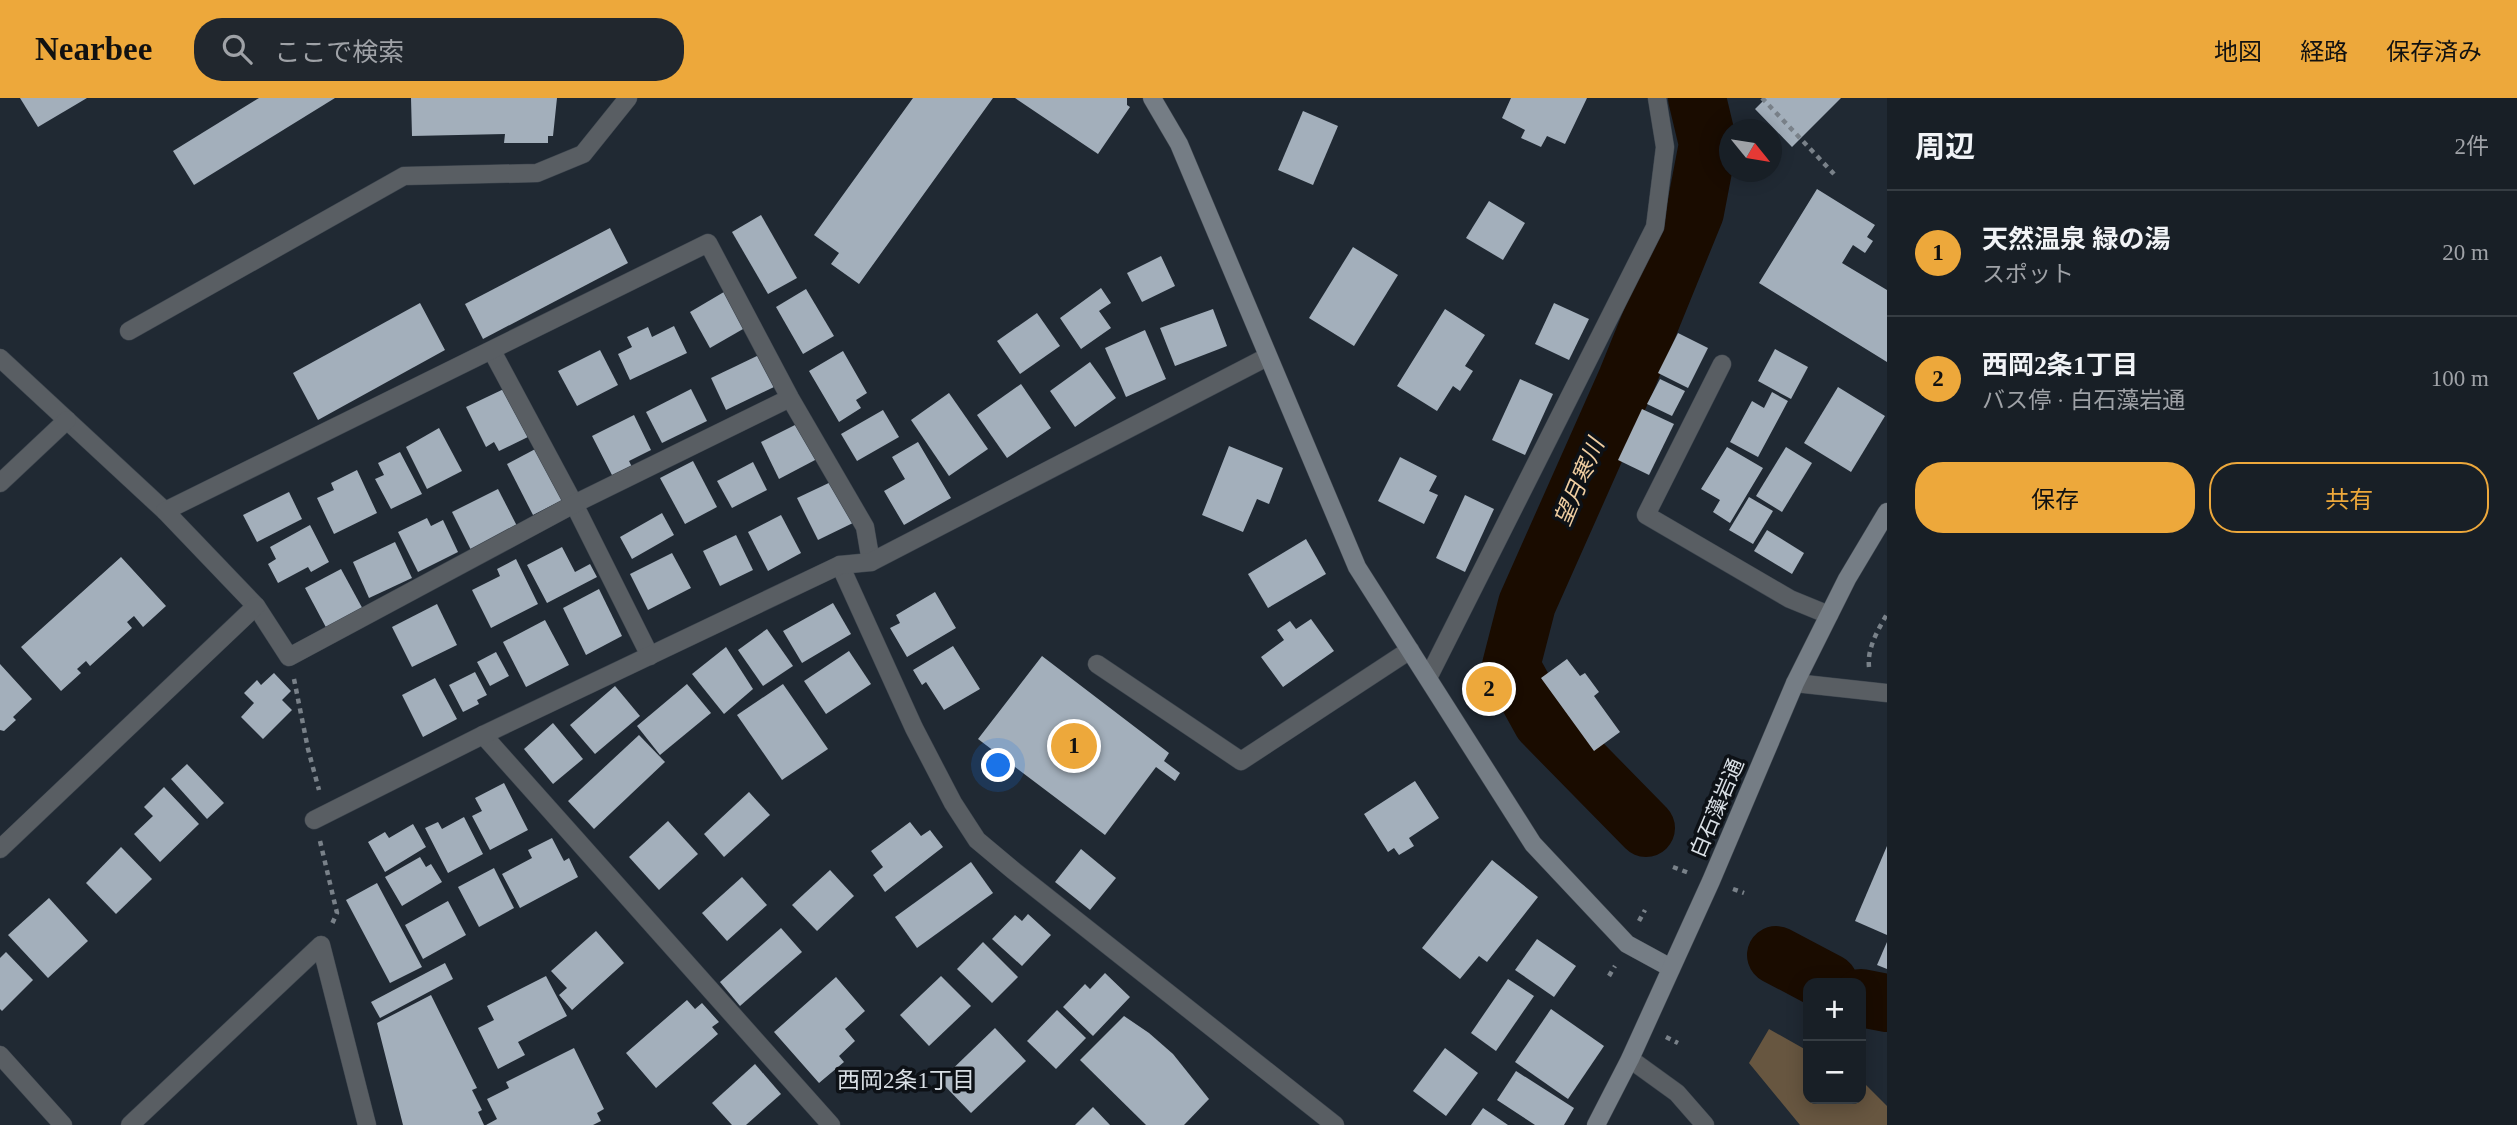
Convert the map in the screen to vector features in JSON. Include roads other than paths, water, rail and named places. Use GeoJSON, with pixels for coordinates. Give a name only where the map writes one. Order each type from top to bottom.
{"type":"FeatureCollection","features":[{"type":"Feature","properties":{"kind":"street"},"geometry":{"type":"LineString","coordinates":[[129,331],[404,176],[537,173],[583,155],[628,98]]}},
{"type":"Feature","properties":{"kind":"street"},"geometry":{"type":"LineString","coordinates":[[1152,98],[1179,144],[1357,567],[1533,844],[1627,944],[1671,968]]}},
{"type":"Feature","properties":{"kind":"street"},"geometry":{"type":"LineString","coordinates":[[1428,678],[1655,227],[1665,147],[1657,98]]}},
{"type":"Feature","properties":{"kind":"street"},"geometry":{"type":"LineString","coordinates":[[165,511],[708,243],[790,398],[865,527],[871,562]]}},
{"type":"Feature","properties":{"kind":"street"},"geometry":{"type":"LineString","coordinates":[[492,351],[574,504],[650,656]]}},
{"type":"Feature","properties":{"kind":"street"},"geometry":{"type":"LineString","coordinates":[[314,820],[482,735],[841,565],[871,562],[1267,357]]}},
{"type":"Feature","properties":{"kind":"street"},"geometry":{"type":"LineString","coordinates":[[0,358],[165,511],[256,606],[289,657],[574,504],[790,398]]}},
{"type":"Feature","properties":{"kind":"street"},"geometry":{"type":"LineString","coordinates":[[1722,364],[1646,514],[1790,599],[1829,615]]}},
{"type":"Feature","properties":{"kind":"street"},"geometry":{"type":"LineString","coordinates":[[0,483],[67,421]]}},
{"type":"Feature","properties":{"kind":"street","name":"白石藻岩通"},"geometry":{"type":"LineString","coordinates":[[1596,1125],[1630,1059],[1711,881],[1795,683],[1847,579],[1887,512]]}},
{"type":"Feature","properties":{"kind":"street"},"geometry":{"type":"LineString","coordinates":[[841,565],[914,728],[953,803],[977,840],[1335,1125]]}},
{"type":"Feature","properties":{"kind":"street"},"geometry":{"type":"LineString","coordinates":[[0,849],[256,606]]}},
{"type":"Feature","properties":{"kind":"street"},"geometry":{"type":"LineString","coordinates":[[1097,664],[1241,761],[1410,650]]}},
{"type":"Feature","properties":{"kind":"street"},"geometry":{"type":"LineString","coordinates":[[1795,683],[1887,693]]}},
{"type":"Feature","properties":{"kind":"street"},"geometry":{"type":"LineString","coordinates":[[482,735],[831,1125]]}},
{"type":"Feature","properties":{"kind":"street"},"geometry":{"type":"LineString","coordinates":[[130,1125],[321,945],[367,1125]]}},
{"type":"Feature","properties":{"kind":"street"},"geometry":{"type":"LineString","coordinates":[[0,1055],[63,1125]]}},
{"type":"Feature","properties":{"kind":"street"},"geometry":{"type":"LineString","coordinates":[[1630,1059],[1677,1093],[1705,1125]]}},
{"type":"Feature","properties":{"kind":"waterway","name":"望月寒川"},"geometry":{"type":"LineString","coordinates":[[1646,828],[1542,722],[1511,666],[1527,604],[1627,379],[1695,212],[1708,144],[1697,98]]}},
{"type":"Feature","properties":{"kind":"waterway","name":"望月寒川"},"geometry":{"type":"LineString","coordinates":[[1776,955],[1820,978]]}},
{"type":"Feature","properties":{"kind":"waterway","name":"望月寒川"},"geometry":{"type":"LineString","coordinates":[[1866,999],[1887,1003]]}},
{"type":"Feature","properties":{"kind":"place","name":"西岡2条1丁目"},"geometry":{"type":"Point","coordinates":[1489,689]}},
{"type":"Feature","properties":{"kind":"place","name":"天然温泉 緑の湯"},"geometry":{"type":"Point","coordinates":[1074,746]}},
{"type":"Feature","properties":{"kind":"district","name":"西岡2条1丁目"},"geometry":{"type":"Point","coordinates":[906,1080]}}]}
